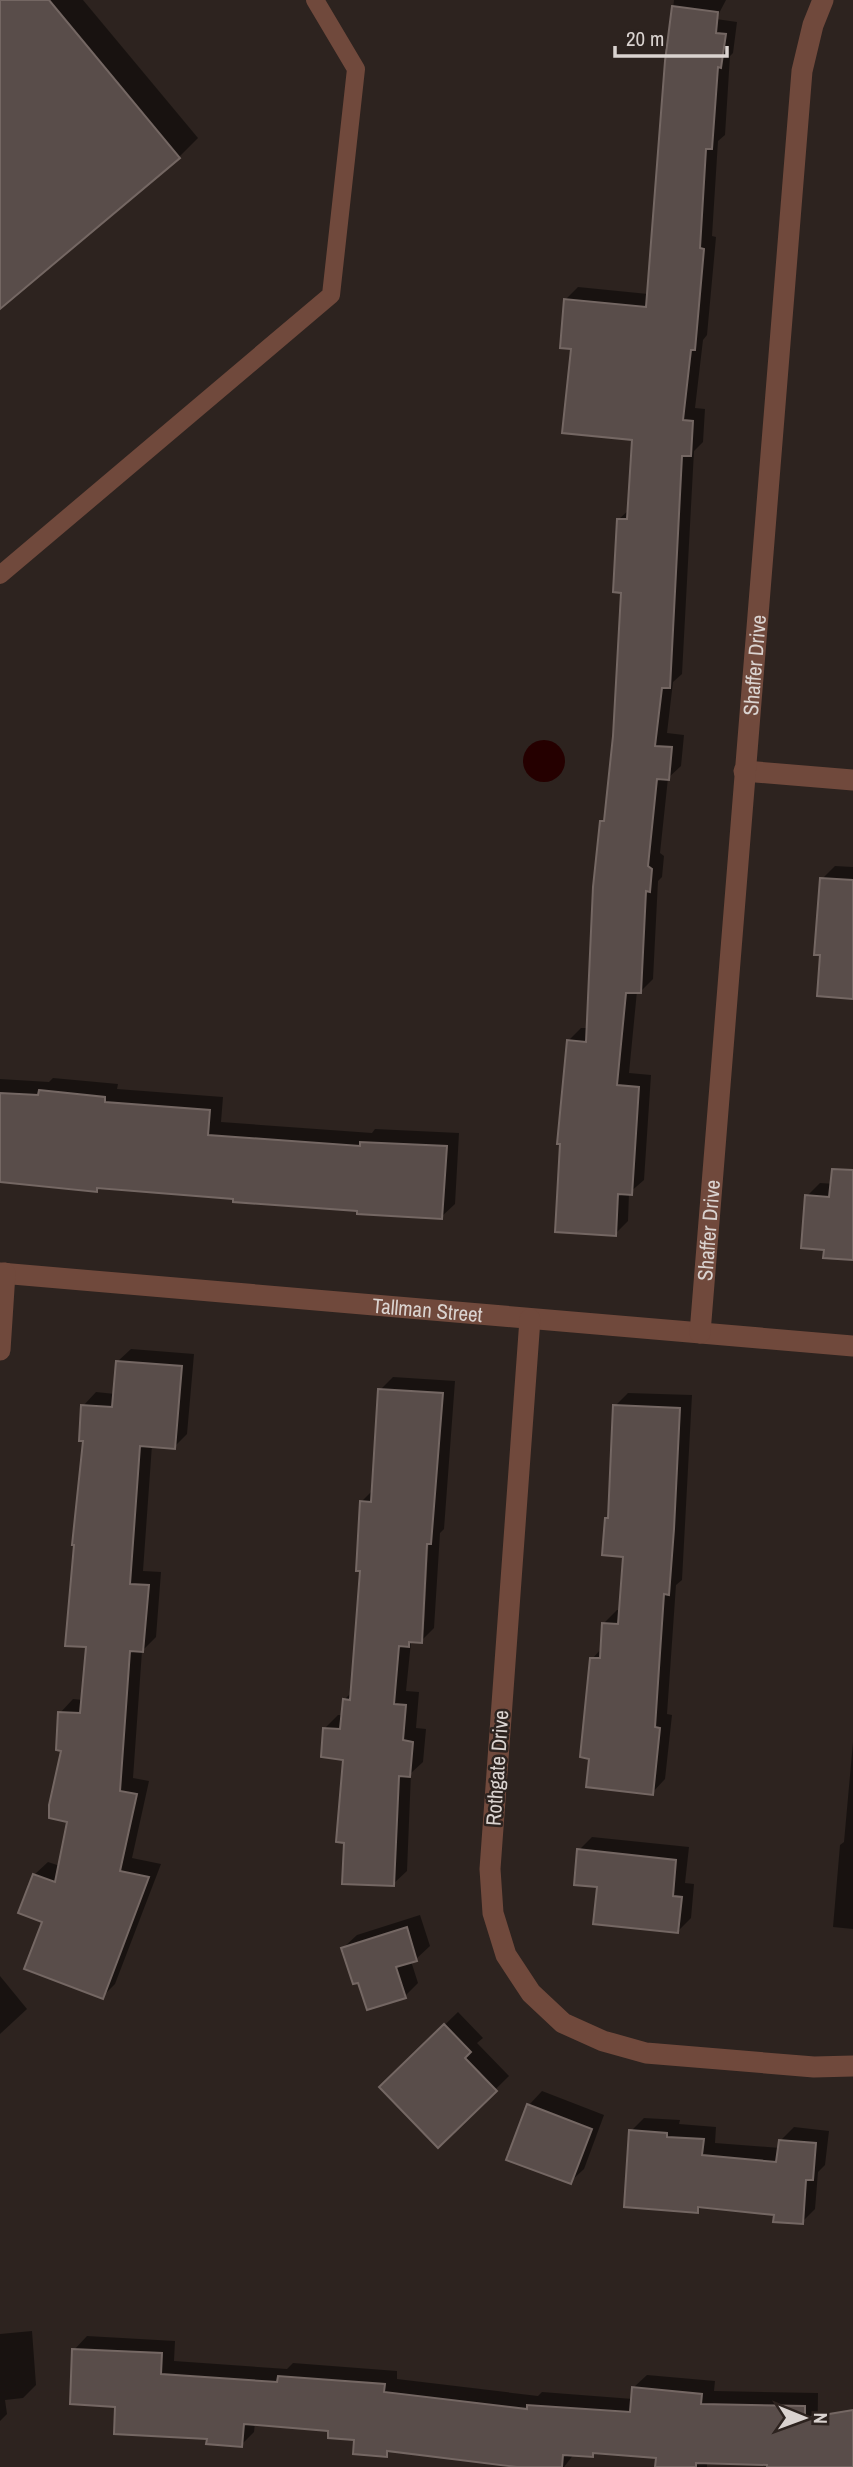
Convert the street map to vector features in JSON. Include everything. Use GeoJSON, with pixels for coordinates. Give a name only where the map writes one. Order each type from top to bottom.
{"type":"FeatureCollection","features":[{"type":"Feature","properties":{"kind":"street","name":"Shaffer Drive"},"geometry":{"type":"LineString","coordinates":[[700,1333],[802,71],[813,25],[823,0]]}},
{"type":"Feature","properties":{"kind":"street"},"geometry":{"type":"LineString","coordinates":[[744,771],[853,780]]}},
{"type":"Feature","properties":{"kind":"street"},"geometry":{"type":"LineString","coordinates":[[0,1350],[3,1273]]}},
{"type":"Feature","properties":{"kind":"street","name":"Tallman Street"},"geometry":{"type":"LineString","coordinates":[[3,1273],[853,1346]]}},
{"type":"Feature","properties":{"kind":"street","name":"Rothgate Drive"},"geometry":{"type":"LineString","coordinates":[[530,1319],[490,1869],[493,1913],[506,1955],[531,1993],[563,2023],[603,2040],[646,2053],[814,2067],[853,2066]]}},
{"type":"Feature","properties":{"kind":"lane"},"geometry":{"type":"LineString","coordinates":[[0,575],[331,295],[356,68],[315,0]]}},
{"type":"Feature","properties":{"kind":"shaded area"},"geometry":{"type":"Polygon","coordinates":[[[544,740],[559,746],[565,761],[559,776],[544,782],[529,776],[523,761],[529,746],[544,740]]]}},
{"type":"Feature","properties":{"kind":"building"},"geometry":{"type":"Polygon","coordinates":[[[0,0],[49,0],[180,158],[0,309],[0,0]]]}},
{"type":"Feature","properties":{"kind":"building"},"geometry":{"type":"Polygon","coordinates":[[[672,6],[718,12],[716,33],[726,34],[721,68],[718,67],[712,149],[706,149],[700,248],[704,249],[695,350],[691,350],[683,420],[693,421],[691,456],[682,456],[670,688],[662,688],[655,746],[672,747],[669,780],[657,779],[648,866],[652,869],[650,892],[646,891],[641,993],[626,993],[617,1085],[639,1087],[632,1195],[618,1194],[616,1236],[555,1232],[560,1144],[557,1144],[567,1040],[586,1042],[593,887],[600,821],[604,821],[613,736],[621,593],[613,592],[617,519],[627,519],[632,440],[562,433],[571,349],[560,348],[564,299],[646,307],[665,61],[672,6]]]}},
{"type":"Feature","properties":{"kind":"building"},"geometry":{"type":"Polygon","coordinates":[[[820,878],[853,880],[853,999],[817,996],[820,955],[814,955],[820,878]]]}},
{"type":"Feature","properties":{"kind":"building"},"geometry":{"type":"Polygon","coordinates":[[[39,1090],[105,1097],[105,1102],[210,1110],[208,1135],[360,1146],[360,1142],[447,1146],[442,1219],[357,1214],[357,1211],[233,1202],[233,1199],[97,1188],[97,1192],[0,1182],[0,1093],[38,1095],[39,1090]]]}},
{"type":"Feature","properties":{"kind":"building"},"geometry":{"type":"Polygon","coordinates":[[[832,1169],[853,1170],[853,1260],[823,1258],[824,1250],[801,1248],[805,1195],[829,1197],[832,1169]]]}},
{"type":"Feature","properties":{"kind":"building"},"geometry":{"type":"Polygon","coordinates":[[[116,1361],[182,1366],[175,1449],[140,1446],[130,1584],[149,1585],[143,1652],[130,1651],[120,1791],[137,1794],[120,1871],[149,1877],[103,1999],[24,1969],[42,1922],[18,1913],[33,1874],[55,1882],[67,1822],[49,1818],[49,1805],[61,1751],[56,1750],[58,1712],[80,1713],[86,1647],[65,1646],[83,1441],[79,1441],[81,1405],[112,1407],[116,1361]]]}},
{"type":"Feature","properties":{"kind":"building"},"geometry":{"type":"Polygon","coordinates":[[[378,1389],[443,1393],[431,1544],[427,1544],[422,1643],[409,1642],[409,1647],[399,1646],[394,1704],[406,1705],[403,1740],[413,1742],[410,1777],[399,1776],[394,1886],[342,1884],[344,1843],[336,1842],[343,1760],[321,1757],[323,1728],[340,1729],[343,1699],[350,1700],[360,1571],[356,1571],[360,1501],[371,1502],[378,1389]]]}},
{"type":"Feature","properties":{"kind":"building"},"geometry":{"type":"Polygon","coordinates":[[[613,1405],[680,1408],[669,1595],[664,1594],[655,1727],[660,1728],[653,1795],[586,1787],[589,1759],[580,1757],[590,1658],[600,1658],[602,1623],[618,1624],[623,1557],[602,1555],[605,1518],[608,1518],[613,1405]]]}},
{"type":"Feature","properties":{"kind":"building"},"geometry":{"type":"Polygon","coordinates":[[[577,1849],[676,1860],[673,1896],[682,1897],[678,1933],[593,1924],[597,1887],[574,1885],[577,1849]]]}},
{"type":"Feature","properties":{"kind":"building"},"geometry":{"type":"Polygon","coordinates":[[[407,1927],[417,1961],[396,1967],[406,1998],[367,2010],[358,1983],[353,1984],[341,1948],[407,1927]]]}},
{"type":"Feature","properties":{"kind":"building"},"geometry":{"type":"Polygon","coordinates":[[[444,2024],[471,2052],[465,2058],[497,2091],[438,2148],[379,2087],[444,2024]]]}},
{"type":"Feature","properties":{"kind":"building"},"geometry":{"type":"Polygon","coordinates":[[[527,2104],[592,2129],[571,2184],[506,2160],[527,2104]]]}},
{"type":"Feature","properties":{"kind":"building"},"geometry":{"type":"Polygon","coordinates":[[[629,2130],[667,2133],[667,2137],[704,2139],[702,2155],[776,2162],[779,2140],[816,2143],[813,2180],[806,2180],[803,2224],[773,2222],[774,2215],[698,2207],[698,2213],[624,2207],[629,2130]]]}},
{"type":"Feature","properties":{"kind":"building"},"geometry":{"type":"Polygon","coordinates":[[[72,2349],[162,2353],[161,2374],[277,2382],[278,2376],[385,2384],[384,2392],[527,2409],[527,2405],[630,2412],[632,2387],[702,2394],[701,2404],[805,2406],[805,2418],[853,2410],[853,2467],[767,2467],[696,2463],[696,2467],[655,2467],[656,2458],[593,2453],[593,2457],[563,2455],[562,2467],[517,2467],[387,2451],[387,2457],[353,2454],[354,2440],[328,2438],[328,2431],[244,2424],[242,2447],[206,2444],[207,2439],[114,2434],[115,2407],[70,2404],[72,2349]]]}}]}
